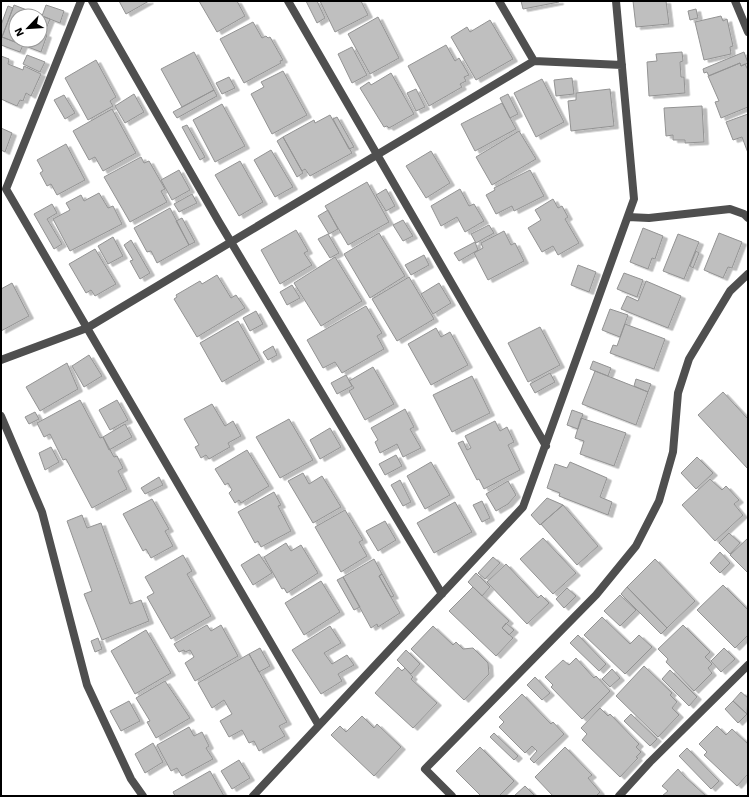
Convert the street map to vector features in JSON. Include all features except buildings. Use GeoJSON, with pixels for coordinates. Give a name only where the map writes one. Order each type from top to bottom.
{"type":"FeatureCollection","features":[{"type":"Feature","properties":{"kind":"street"},"geometry":{"type":"LineString","coordinates":[[81,1],[6,189],[318,724]]}},
{"type":"Feature","properties":{"kind":"street"},"geometry":{"type":"LineString","coordinates":[[92,1],[219,222],[442,594]]}},
{"type":"Feature","properties":{"kind":"street"},"geometry":{"type":"LineString","coordinates":[[288,1],[546,446]]}},
{"type":"Feature","properties":{"kind":"street"},"geometry":{"type":"LineString","coordinates":[[499,1],[534,60]]}},
{"type":"Feature","properties":{"kind":"street"},"geometry":{"type":"LineString","coordinates":[[253,796],[318,724],[523,507],[634,199],[616,1]]}},
{"type":"Feature","properties":{"kind":"street"},"geometry":{"type":"LineString","coordinates":[[735,1],[748,32]]}},
{"type":"Feature","properties":{"kind":"street"},"geometry":{"type":"LineString","coordinates":[[1,360],[86,328],[534,60],[622,65]]}},
{"type":"Feature","properties":{"kind":"street"},"geometry":{"type":"LineString","coordinates":[[628,217],[649,218],[730,209],[744,214],[748,218]]}},
{"type":"Feature","properties":{"kind":"street"},"geometry":{"type":"LineString","coordinates":[[452,796],[424,768],[596,595],[636,546],[659,501],[673,452],[678,393],[689,359],[730,291],[748,274]]}},
{"type":"Feature","properties":{"kind":"street"},"geometry":{"type":"LineString","coordinates":[[1,416],[42,512],[87,685],[132,780],[143,796]]}},
{"type":"Feature","properties":{"kind":"street"},"geometry":{"type":"LineString","coordinates":[[619,796],[650,762],[748,665]]}}]}
